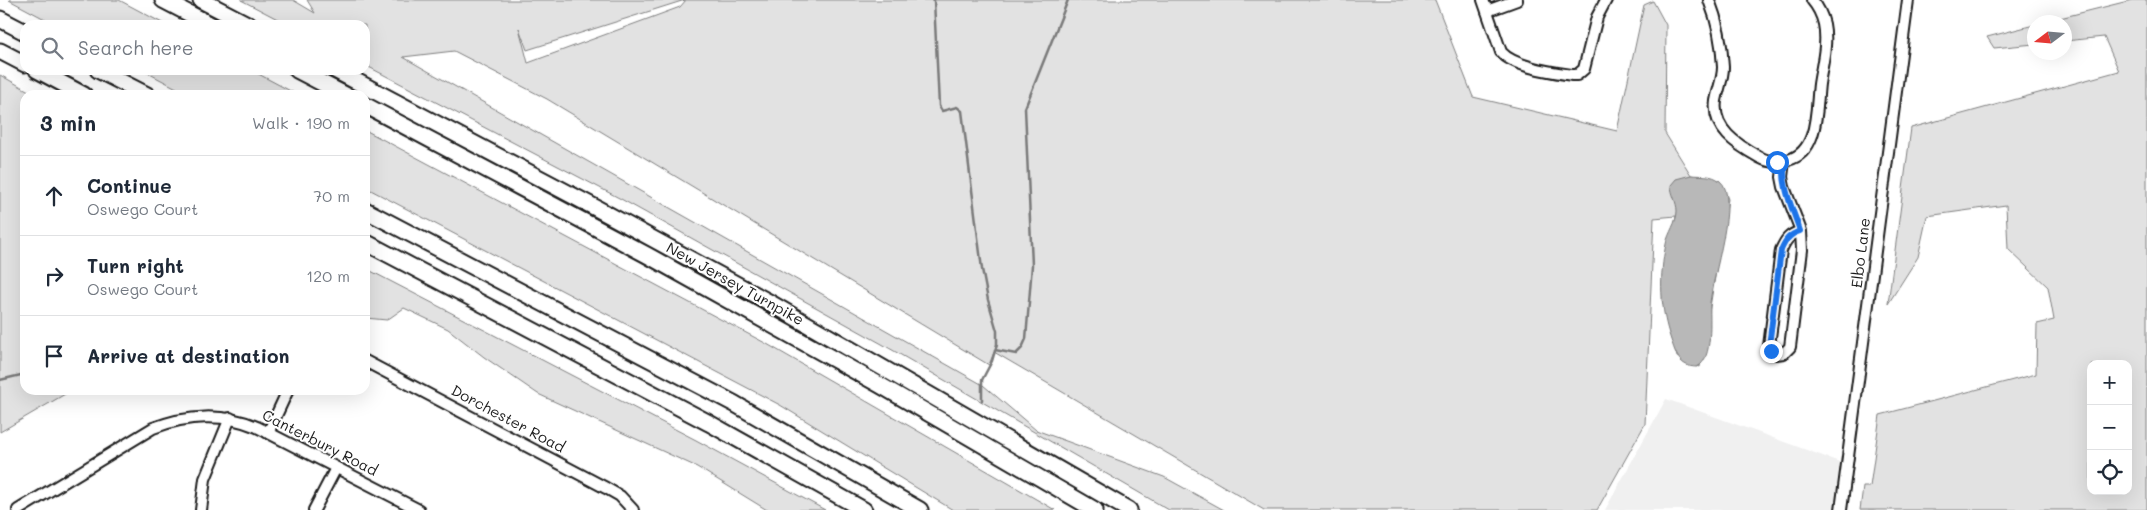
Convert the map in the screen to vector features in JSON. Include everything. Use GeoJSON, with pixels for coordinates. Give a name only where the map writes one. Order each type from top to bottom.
{"type":"FeatureCollection","features":[{"type":"Feature","properties":{"kind":"highway"},"geometry":{"type":"LineString","coordinates":[[163,0],[202,20]]}},
{"type":"Feature","properties":{"kind":"highway"},"geometry":{"type":"LineString","coordinates":[[201,0],[239,20]]}},
{"type":"Feature","properties":{"kind":"highway"},"geometry":{"type":"LineString","coordinates":[[0,19],[20,29]]}},
{"type":"Feature","properties":{"kind":"highway"},"geometry":{"type":"LineString","coordinates":[[0,50],[20,61]]}},
{"type":"Feature","properties":{"kind":"highway"},"geometry":{"type":"LineString","coordinates":[[46,75],[75,90]]}},
{"type":"Feature","properties":{"kind":"highway"},"geometry":{"type":"LineString","coordinates":[[108,75],[137,90]]}},
{"type":"Feature","properties":{"kind":"highway"},"geometry":{"type":"LineString","coordinates":[[307,75],[336,90]]}},
{"type":"Feature","properties":{"kind":"highway","name":"New Jersey Turnpike"},"geometry":{"type":"LineString","coordinates":[[344,75],[767,301],[1129,510]]}},
{"type":"Feature","properties":{"kind":"highway","name":"New Jersey Turnpike"},"geometry":{"type":"LineString","coordinates":[[370,108],[655,260],[880,385],[1096,510]]}},
{"type":"Feature","properties":{"kind":"highway"},"geometry":{"type":"LineString","coordinates":[[370,213],[719,395],[920,510]]}},
{"type":"Feature","properties":{"kind":"highway"},"geometry":{"type":"LineString","coordinates":[[370,245],[723,430],[864,510]]}},
{"type":"Feature","properties":{"kind":"street"},"geometry":{"type":"LineString","coordinates":[[1484,0],[1501,52],[1506,57],[1518,64],[1572,76],[1577,75],[1584,69],[1598,17],[1606,0]]}},
{"type":"Feature","properties":{"kind":"street"},"geometry":{"type":"LineString","coordinates":[[1487,10],[1517,0]]}},
{"type":"Feature","properties":{"kind":"street"},"geometry":{"type":"LineString","coordinates":[[1709,0],[1717,26],[1722,59],[1722,76],[1715,106],[1717,121],[1724,134],[1756,156],[1770,161],[1784,162],[1796,158],[1802,153],[1810,140],[1814,125],[1826,39],[1822,15],[1812,0]]}},
{"type":"Feature","properties":{"kind":"street","name":"Elbo Lane"},"geometry":{"type":"LineString","coordinates":[[1841,510],[1908,0]]}},
{"type":"Feature","properties":{"kind":"street"},"geometry":{"type":"LineString","coordinates":[[1784,162],[1782,177],[1784,187],[1800,231],[1802,250],[1790,347],[1784,353],[1776,354],[1769,346],[1781,250],[1790,234],[1800,231]]}},
{"type":"Feature","properties":{"kind":"street","name":"Dorchester Road"},"geometry":{"type":"LineString","coordinates":[[370,364],[606,488],[620,496],[633,510]]}},
{"type":"Feature","properties":{"kind":"street"},"geometry":{"type":"LineString","coordinates":[[268,433],[286,395]]}},
{"type":"Feature","properties":{"kind":"street","name":"Canterbury Road"},"geometry":{"type":"LineString","coordinates":[[18,510],[153,428],[174,421],[215,416],[247,422],[419,510]]}},
{"type":"Feature","properties":{"kind":"street"},"geometry":{"type":"LineString","coordinates":[[201,510],[206,479],[230,418]]}},
{"type":"Feature","properties":{"kind":"street"},"geometry":{"type":"LineString","coordinates":[[314,510],[336,468]]}},
{"type":"Feature","properties":{"kind":"shaded area"},"geometry":{"type":"Polygon","coordinates":[[[9,0],[119,0],[157,20],[47,20],[9,0]]]}},
{"type":"Feature","properties":{"kind":"shaded area"},"geometry":{"type":"Polygon","coordinates":[[[241,0],[293,0],[315,13],[307,0],[685,0],[527,50],[519,28],[528,63],[680,7],[686,0],[1435,0],[1473,97],[1617,131],[1644,5],[1653,1],[1666,25],[1665,133],[1691,175],[1719,180],[1728,199],[1700,367],[1677,357],[1662,300],[1676,216],[1654,218],[1645,424],[1597,510],[1264,510],[994,352],[989,365],[547,99],[454,51],[403,57],[983,385],[1036,430],[1164,477],[1224,510],[1169,510],[882,344],[621,199],[370,68],[370,20],[279,20],[241,0]]]}},
{"type":"Feature","properties":{"kind":"shaded area"},"geometry":{"type":"Polygon","coordinates":[[[2132,0],[2147,0],[2147,510],[1860,510],[1863,487],[1870,487],[1880,415],[2036,374],[2037,324],[2054,320],[2048,287],[2008,249],[2006,205],[1927,216],[1918,257],[1888,304],[1911,128],[2119,71],[2104,37],[2072,40],[2072,15],[2132,0]]]}},
{"type":"Feature","properties":{"kind":"shaded area"},"geometry":{"type":"Polygon","coordinates":[[[2027,27],[2027,45],[1994,48],[1987,37],[2027,27]]]}},
{"type":"Feature","properties":{"kind":"shaded area"},"geometry":{"type":"Polygon","coordinates":[[[0,75],[27,90],[20,90],[20,395],[63,395],[0,432],[0,75]]]}},
{"type":"Feature","properties":{"kind":"shaded area"},"geometry":{"type":"Polygon","coordinates":[[[152,75],[260,75],[289,90],[180,90],[152,75]]]}},
{"type":"Feature","properties":{"kind":"shaded area"},"geometry":{"type":"Polygon","coordinates":[[[370,133],[767,344],[1055,510],[953,510],[780,405],[370,190],[370,133]]]}},
{"type":"Feature","properties":{"kind":"shaded area"},"geometry":{"type":"Polygon","coordinates":[[[1691,175],[1710,176],[1720,181],[1725,190],[1727,203],[1723,238],[1710,303],[1710,338],[1706,356],[1697,367],[1686,365],[1677,355],[1667,328],[1662,292],[1662,268],[1666,244],[1676,219],[1677,211],[1671,185],[1676,179],[1691,175]]]}},
{"type":"Feature","properties":{"kind":"shaded area"},"geometry":{"type":"Polygon","coordinates":[[[370,271],[696,440],[825,510],[767,510],[697,467],[538,394],[484,357],[448,329],[404,308],[387,320],[370,318],[370,271]]]}},
{"type":"Feature","properties":{"kind":"shaded area"},"geometry":{"type":"Polygon","coordinates":[[[1666,399],[1845,464],[1838,510],[1605,510],[1666,399]]]}},
{"type":"Feature","properties":{"kind":"waterway"},"geometry":{"type":"LineString","coordinates":[[934,0],[939,106],[942,111],[957,107],[962,111],[982,269],[997,331],[997,344],[992,361],[982,380],[982,400]]}},
{"type":"Feature","properties":{"kind":"waterway"},"geometry":{"type":"LineString","coordinates":[[995,350],[1016,354],[1022,348],[1026,339],[1032,265],[1025,108],[1068,0]]}},
{"type":"Feature","properties":{"kind":"waterway"},"geometry":{"type":"LineString","coordinates":[[0,380],[20,375]]}},
{"type":"Feature","properties":{"kind":"route"},"geometry":{"type":"LineString","coordinates":[[1771,351],[1769,346],[1781,250],[1790,234],[1800,231],[1784,187],[1782,177],[1784,162],[1777,162]]}}]}
